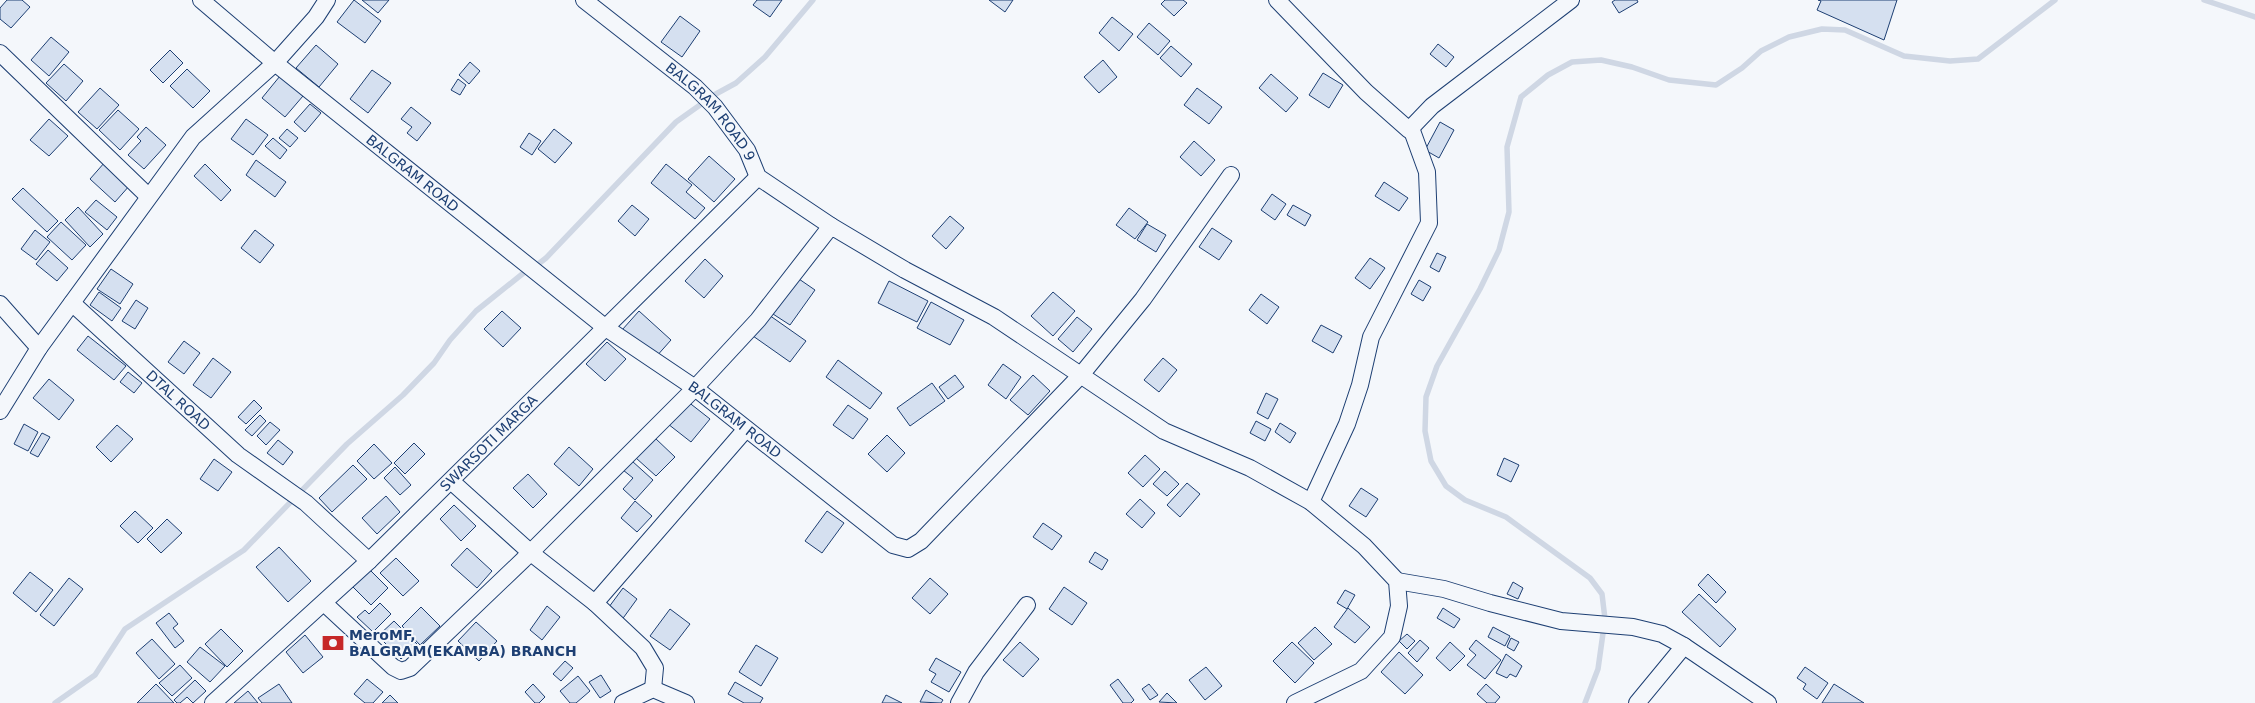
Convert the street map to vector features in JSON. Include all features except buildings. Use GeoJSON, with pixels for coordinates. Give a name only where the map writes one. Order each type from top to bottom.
{"type":"FeatureCollection","features":[{"type":"Feature","properties":{"kind":"street","name":"BALGRAM ROAD"},"geometry":{"type":"LineString","coordinates":[[201,0],[275,62],[606,328],[695,388],[893,545],[908,549],[921,541],[1081,375]]}},
{"type":"Feature","properties":{"kind":"street"},"geometry":{"type":"LineString","coordinates":[[0,411],[39,348],[148,196],[193,137],[275,62],[316,17],[327,0]]}},
{"type":"Feature","properties":{"kind":"street","name":"BALGRAM ROAD 9"},"geometry":{"type":"LineString","coordinates":[[584,0],[695,87],[715,107],[747,150],[758,176],[831,226],[905,270],[994,317],[1164,431],[1250,468],[1311,502],[1364,546],[1397,582]]}},
{"type":"Feature","properties":{"kind":"street"},"geometry":{"type":"LineString","coordinates":[[1277,0],[1366,92],[1409,130],[1432,106],[1571,0]]}},
{"type":"Feature","properties":{"kind":"street"},"geometry":{"type":"LineString","coordinates":[[0,52],[148,196]]}},
{"type":"Feature","properties":{"kind":"street"},"geometry":{"type":"LineString","coordinates":[[1311,502],[1346,424],[1360,385],[1371,337],[1429,223],[1427,172],[1411,128]]}},
{"type":"Feature","properties":{"kind":"street"},"geometry":{"type":"LineString","coordinates":[[1081,375],[1143,299],[1231,175]]}},
{"type":"Feature","properties":{"kind":"street","name":"SWARSOTI MARGA"},"geometry":{"type":"LineString","coordinates":[[213,703],[369,561],[758,176]]}},
{"type":"Feature","properties":{"kind":"street"},"geometry":{"type":"LineString","coordinates":[[324,602],[393,667],[401,671],[410,668],[531,553],[695,388],[758,320],[831,226]]}},
{"type":"Feature","properties":{"kind":"street","name":"DTAL ROAD"},"geometry":{"type":"LineString","coordinates":[[72,303],[238,455],[303,501],[369,561]]}},
{"type":"Feature","properties":{"kind":"street"},"geometry":{"type":"LineString","coordinates":[[0,304],[39,348]]}},
{"type":"Feature","properties":{"kind":"street"},"geometry":{"type":"LineString","coordinates":[[596,603],[746,429]]}},
{"type":"Feature","properties":{"kind":"street"},"geometry":{"type":"LineString","coordinates":[[451,481],[531,553],[596,603],[643,648],[655,668],[653,689]]}},
{"type":"Feature","properties":{"kind":"street"},"geometry":{"type":"LineString","coordinates":[[1295,703],[1361,671],[1392,637],[1399,606],[1397,582],[1444,589],[1490,603],[1560,620],[1634,627],[1662,634],[1684,646],[1768,703]]}},
{"type":"Feature","properties":{"kind":"street"},"geometry":{"type":"LineString","coordinates":[[959,703],[976,672],[1028,605]]}},
{"type":"Feature","properties":{"kind":"street"},"geometry":{"type":"LineString","coordinates":[[1637,703],[1684,646]]}},
{"type":"Feature","properties":{"kind":"street"},"geometry":{"type":"LineString","coordinates":[[624,703],[653,689],[686,703]]}},
{"type":"Feature","properties":{"kind":"waterway"},"geometry":{"type":"LineString","coordinates":[[537,265],[546,258],[676,122],[714,95],[736,83],[765,57],[813,0]]}},
{"type":"Feature","properties":{"kind":"waterway"},"geometry":{"type":"LineString","coordinates":[[1585,703],[1598,669],[1605,619],[1602,594],[1590,578],[1506,517],[1465,500],[1446,486],[1431,461],[1425,431],[1426,397],[1437,366],[1480,289],[1499,250],[1509,212],[1507,147],[1521,97],[1548,75],[1572,62],[1601,60],[1632,67],[1669,80],[1716,85],[1742,68],[1761,51],[1789,37],[1822,29],[1845,30],[1904,56],[1950,61],[1978,59],[2055,0]]}},
{"type":"Feature","properties":{"kind":"waterway"},"geometry":{"type":"LineString","coordinates":[[2204,0],[2255,17]]}},
{"type":"Feature","properties":{"kind":"waterway"},"geometry":{"type":"LineString","coordinates":[[55,703],[95,675],[125,629],[244,550],[347,444],[403,395],[434,363],[450,340],[476,311],[526,271]]}},
{"type":"Feature","properties":{"kind":"place","name":"MeroMF, BALGRAM(EKAMBA) BRANCH"},"geometry":{"type":"Point","coordinates":[333,643]}}]}
